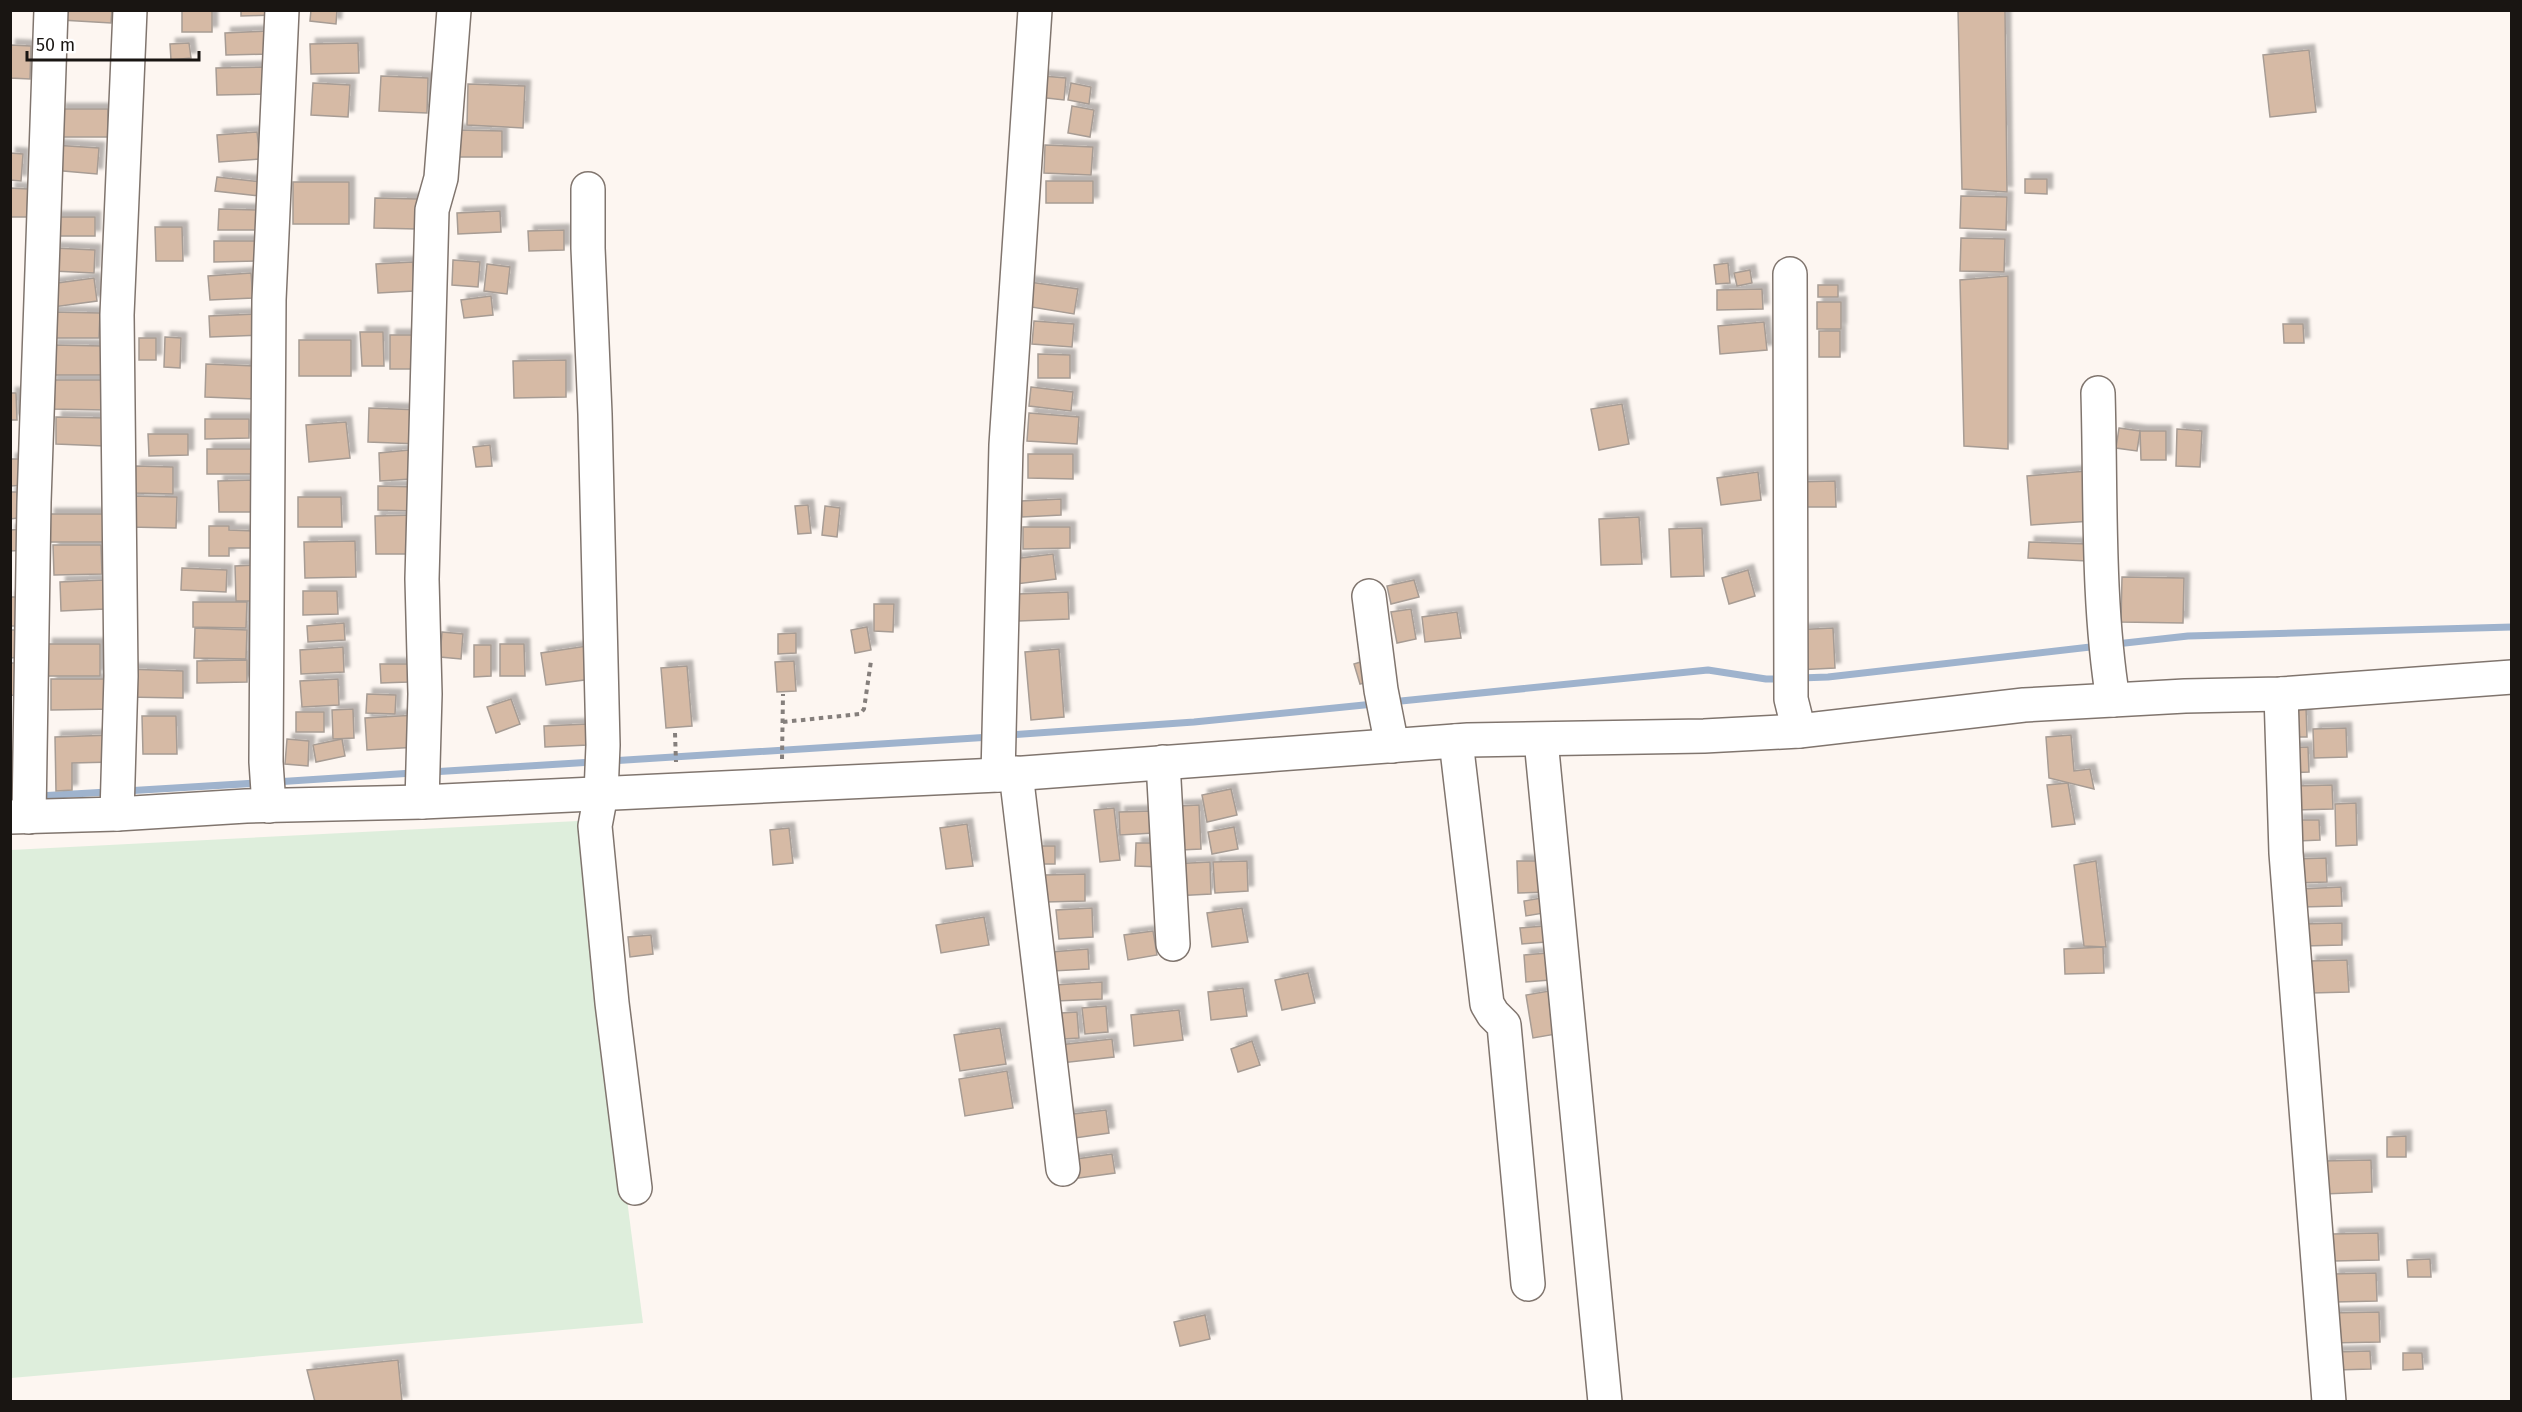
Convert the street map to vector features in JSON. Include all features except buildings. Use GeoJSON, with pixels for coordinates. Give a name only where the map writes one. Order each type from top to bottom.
{"type":"FeatureCollection","features":[{"type":"Feature","properties":{"kind":"street"},"geometry":{"type":"LineString","coordinates":[[51,10],[24,809],[117,809],[269,801],[423,781],[601,786],[1003,756],[1163,762],[1386,717],[1456,741],[1704,736],[1799,730],[2024,705],[2111,685],[2281,694],[2511,677]]}},
{"type":"Feature","properties":{"kind":"street"},"geometry":{"type":"LineString","coordinates":[[117,809],[121,676],[117,315],[130,10]]}},
{"type":"Feature","properties":{"kind":"street"},"geometry":{"type":"LineString","coordinates":[[269,801],[266,762],[269,300],[282,10]]}},
{"type":"Feature","properties":{"kind":"street"},"geometry":{"type":"LineString","coordinates":[[423,781],[422,579],[432,210],[441,178],[454,10]]}},
{"type":"Feature","properties":{"kind":"street"},"geometry":{"type":"LineString","coordinates":[[1035,10],[1006,445],[1003,756],[1063,1169]]}},
{"type":"Feature","properties":{"kind":"street"},"geometry":{"type":"LineString","coordinates":[[588,189],[588,248],[598,492],[603,745],[601,786],[595,826],[612,1003],[635,1188]]}},
{"type":"Feature","properties":{"kind":"street"},"geometry":{"type":"LineString","coordinates":[[1790,274],[1791,684],[1799,730]]}},
{"type":"Feature","properties":{"kind":"street"},"geometry":{"type":"LineString","coordinates":[[2098,393],[2107,637],[2111,685]]}},
{"type":"Feature","properties":{"kind":"street"},"geometry":{"type":"LineString","coordinates":[[1369,596],[1386,717]]}},
{"type":"Feature","properties":{"kind":"street"},"geometry":{"type":"LineString","coordinates":[[2281,694],[2286,853],[2329,1401]]}},
{"type":"Feature","properties":{"kind":"street"},"geometry":{"type":"LineString","coordinates":[[1541,740],[1605,1401]]}},
{"type":"Feature","properties":{"kind":"street"},"geometry":{"type":"LineString","coordinates":[[1456,741],[1487,1004],[1504,1025],[1528,1284]]}},
{"type":"Feature","properties":{"kind":"street"},"geometry":{"type":"LineString","coordinates":[[1163,762],[1173,944]]}},
{"type":"Feature","properties":{"kind":"path"},"geometry":{"type":"LineString","coordinates":[[783,722],[860,714],[864,709],[871,661]]}},
{"type":"Feature","properties":{"kind":"path"},"geometry":{"type":"LineString","coordinates":[[782,755],[783,694]]}},
{"type":"Feature","properties":{"kind":"path"},"geometry":{"type":"LineString","coordinates":[[675,733],[677,771]]}},
{"type":"Feature","properties":{"kind":"green space"},"geometry":{"type":"Polygon","coordinates":[[[578,821],[643,1323],[11,1378],[11,850],[578,821]]]}},
{"type":"Feature","properties":{"kind":"waterway"},"geometry":{"type":"LineString","coordinates":[[2116,644],[2188,636],[2512,627]]}},
{"type":"Feature","properties":{"kind":"waterway"},"geometry":{"type":"LineString","coordinates":[[1800,678],[1828,677],[2099,646]]}},
{"type":"Feature","properties":{"kind":"waterway"},"geometry":{"type":"LineString","coordinates":[[1391,702],[1708,670],[1766,679],[1782,679]]}},
{"type":"Feature","properties":{"kind":"waterway"},"geometry":{"type":"LineString","coordinates":[[1008,735],[1194,722],[1374,704]]}},
{"type":"Feature","properties":{"kind":"waterway"},"geometry":{"type":"LineString","coordinates":[[610,761],[991,737]]}},
{"type":"Feature","properties":{"kind":"waterway"},"geometry":{"type":"LineString","coordinates":[[431,772],[593,762]]}},
{"type":"Feature","properties":{"kind":"waterway"},"geometry":{"type":"LineString","coordinates":[[275,782],[413,773]]}},
{"type":"Feature","properties":{"kind":"waterway"},"geometry":{"type":"LineString","coordinates":[[125,791],[258,783]]}},
{"type":"Feature","properties":{"kind":"waterway"},"geometry":{"type":"LineString","coordinates":[[38,796],[108,792]]}}]}
